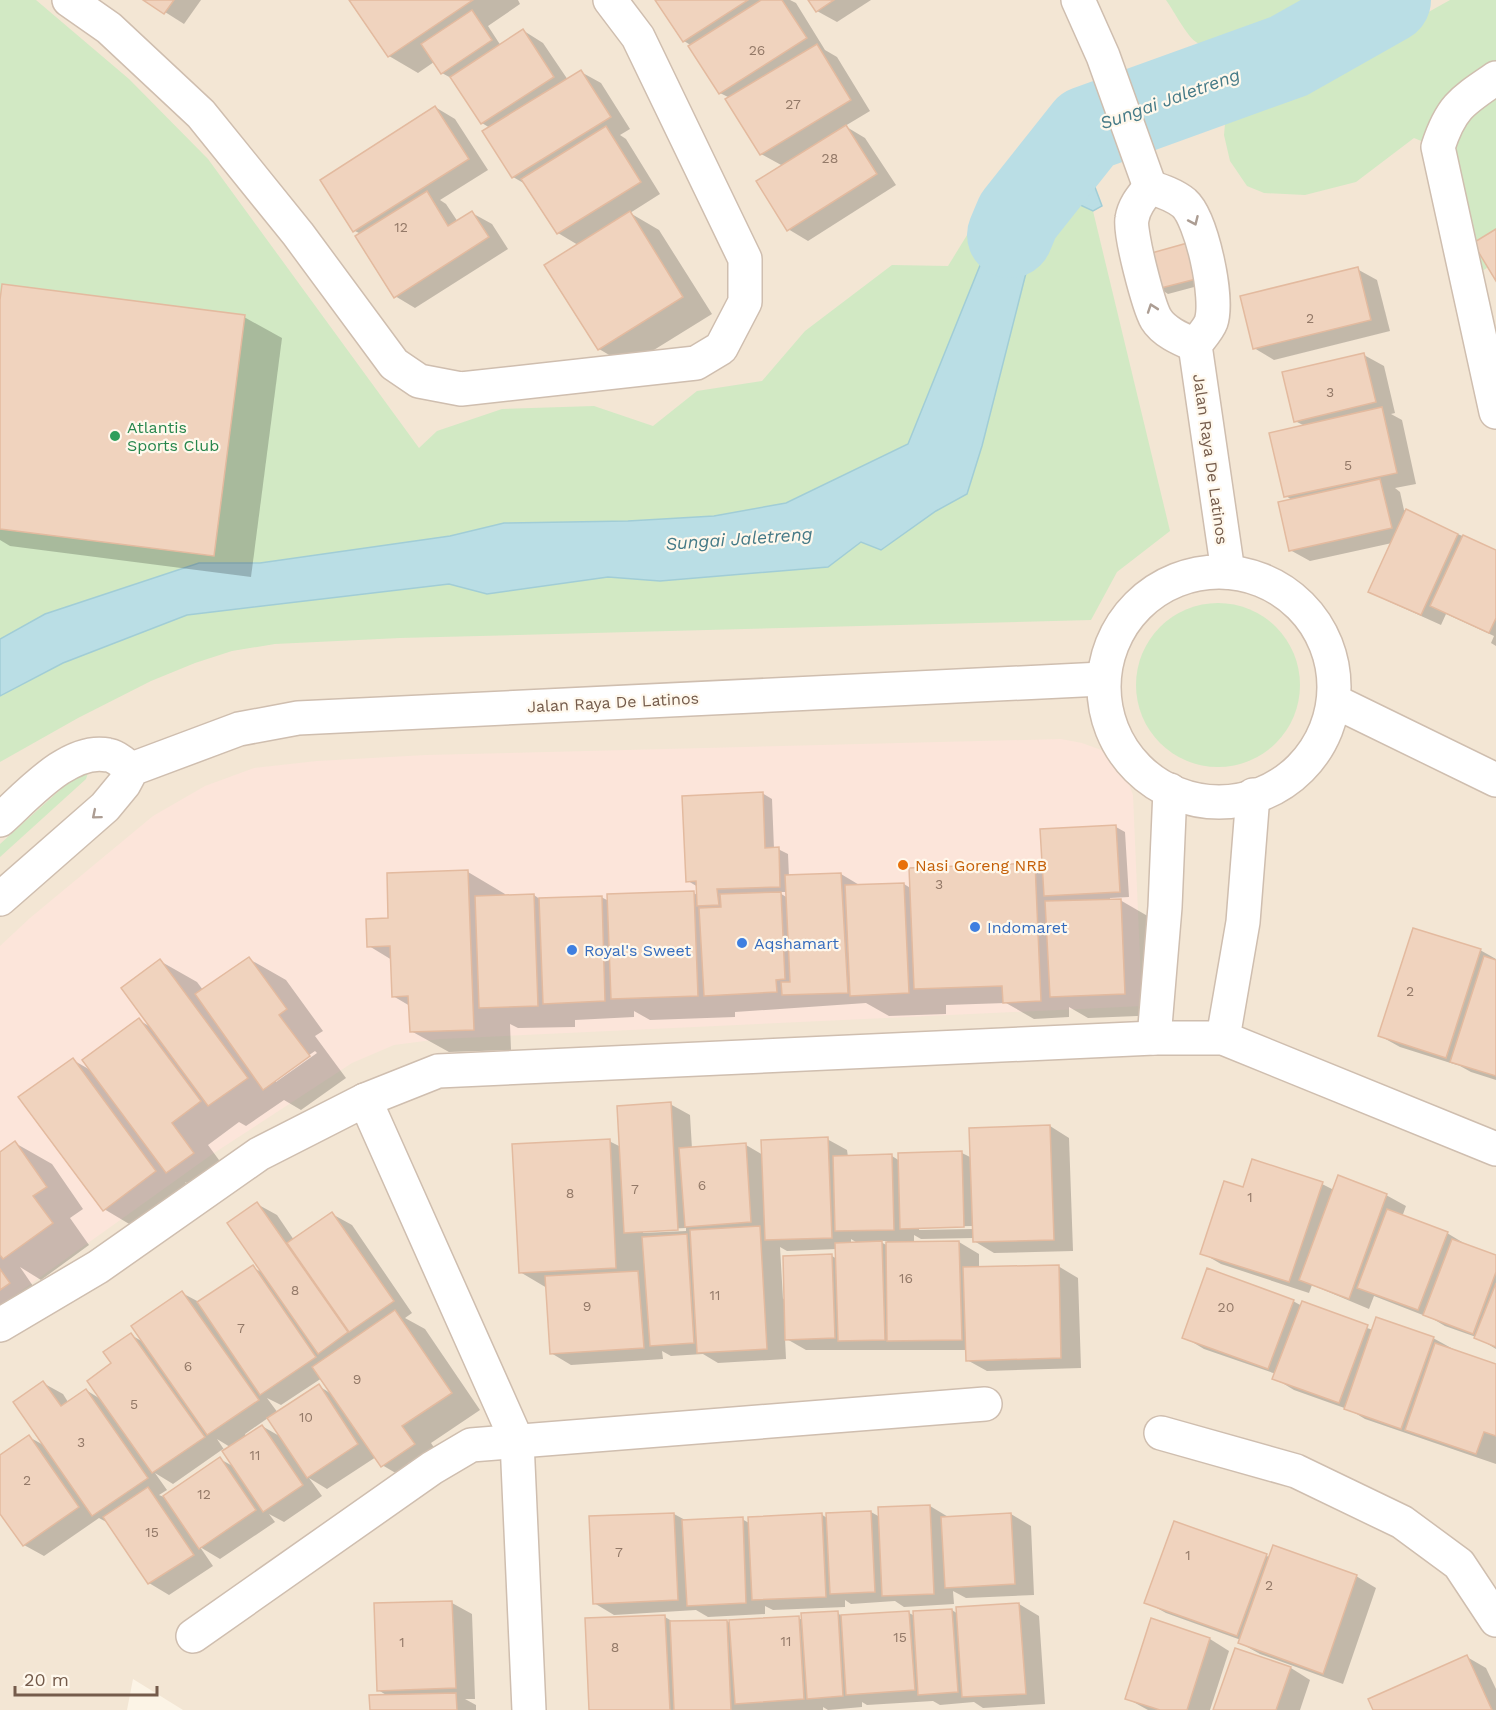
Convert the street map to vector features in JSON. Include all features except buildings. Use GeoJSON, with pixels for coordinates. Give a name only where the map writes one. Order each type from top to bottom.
{"type":"FeatureCollection","features":[{"type":"Feature","properties":{"kind":"street"},"geometry":{"type":"LineString","coordinates":[[69,0],[109,28],[201,114],[298,234],[394,364],[419,381],[461,389],[696,363],[721,348],[745,302],[745,258],[638,37],[610,0]]}},
{"type":"Feature","properties":{"kind":"street"},"geometry":{"type":"LineString","coordinates":[[1078,0],[1103,56],[1150,187]]}},
{"type":"Feature","properties":{"kind":"street"},"geometry":{"type":"LineString","coordinates":[[1496,78],[1466,98],[1447,121],[1438,147],[1496,412]]}},
{"type":"Feature","properties":{"kind":"street"},"geometry":{"type":"LineString","coordinates":[[1150,187],[1168,193],[1185,204],[1196,220],[1210,273],[1214,301],[1211,324],[1195,345],[1176,336],[1156,319],[1137,256],[1132,220],[1138,202],[1150,187]]}},
{"type":"Feature","properties":{"kind":"street","name":"Jalan Raya De Latinos"},"geometry":{"type":"LineString","coordinates":[[1195,345],[1228,572]]}},
{"type":"Feature","properties":{"kind":"street"},"geometry":{"type":"LineString","coordinates":[[1228,572],[1263,580],[1294,600],[1319,628],[1332,662],[1334,701],[1323,739],[1299,771],[1266,793],[1227,802],[1187,798],[1152,781],[1124,754],[1107,717],[1102,679],[1111,643],[1131,612],[1158,588],[1191,574],[1228,572]]}},
{"type":"Feature","properties":{"kind":"street","name":"Jalan Raya De Latinos"},"geometry":{"type":"LineString","coordinates":[[132,770],[239,729],[298,718],[1102,679]]}},
{"type":"Feature","properties":{"kind":"street"},"geometry":{"type":"LineString","coordinates":[[1334,701],[1496,780]]}},
{"type":"Feature","properties":{"kind":"street"},"geometry":{"type":"LineString","coordinates":[[0,820],[57,769],[85,755],[110,755],[132,770],[105,807],[0,899]]}},
{"type":"Feature","properties":{"kind":"street"},"geometry":{"type":"LineString","coordinates":[[1154,1038],[1165,907],[1170,790]]}},
{"type":"Feature","properties":{"kind":"street"},"geometry":{"type":"LineString","coordinates":[[1223,1038],[1243,922],[1252,795]]}},
{"type":"Feature","properties":{"kind":"street"},"geometry":{"type":"LineString","coordinates":[[0,1325],[98,1267],[259,1154],[365,1100],[438,1071],[1154,1038],[1223,1038],[1496,1149]]}},
{"type":"Feature","properties":{"kind":"street"},"geometry":{"type":"LineString","coordinates":[[365,1100],[517,1441],[530,1710]]}},
{"type":"Feature","properties":{"kind":"street"},"geometry":{"type":"LineString","coordinates":[[193,1636],[432,1468],[471,1445],[985,1404]]}},
{"type":"Feature","properties":{"kind":"street"},"geometry":{"type":"LineString","coordinates":[[1161,1433],[1296,1471],[1402,1522],[1459,1564],[1496,1620]]}},
{"type":"Feature","properties":{"kind":"shaded area"},"geometry":{"type":"Polygon","coordinates":[[[0,0],[1496,0],[1496,1710],[183,1710],[133,1679],[127,1710],[0,1710],[0,0]]]}},
{"type":"Feature","properties":{"kind":"shaded area"},"geometry":{"type":"Polygon","coordinates":[[[1061,739],[1104,751],[1124,771],[1133,795],[1142,1006],[440,1039],[394,1045],[352,1063],[211,1155],[0,1306],[0,946],[30,918],[153,816],[205,786],[254,768],[317,761],[426,755],[1061,739]]]}},
{"type":"Feature","properties":{"kind":"green space"},"geometry":{"type":"Polygon","coordinates":[[[0,0],[36,0],[129,79],[208,159],[419,448],[437,431],[502,409],[594,406],[653,426],[697,391],[762,381],[805,331],[892,265],[948,266],[972,227],[985,253],[908,444],[786,503],[714,516],[628,521],[504,523],[450,536],[260,563],[199,563],[45,614],[0,639],[0,0]]]}},
{"type":"Feature","properties":{"kind":"green space"},"geometry":{"type":"Polygon","coordinates":[[[1166,0],[1332,0],[1263,37],[1234,48],[1219,50],[1205,47],[1192,39],[1166,0]]]}},
{"type":"Feature","properties":{"kind":"green space"},"geometry":{"type":"Polygon","coordinates":[[[1450,0],[1496,0],[1496,258],[1493,264],[1476,275],[1433,146],[1414,138],[1356,182],[1305,195],[1264,193],[1247,186],[1230,161],[1224,135],[1225,124],[1234,114],[1339,62],[1450,0]]]}},
{"type":"Feature","properties":{"kind":"green space"},"geometry":{"type":"Polygon","coordinates":[[[1061,196],[1093,211],[1170,531],[1117,572],[1091,620],[400,638],[275,644],[232,651],[151,681],[78,718],[0,762],[0,696],[63,663],[187,615],[449,584],[487,594],[608,577],[660,581],[828,567],[861,542],[936,511],[967,494],[982,446],[1040,218],[1061,196]]]}},
{"type":"Feature","properties":{"kind":"green space"},"geometry":{"type":"Polygon","coordinates":[[[1218,603],[1249,609],[1276,627],[1294,654],[1300,685],[1294,716],[1276,743],[1249,761],[1218,767],[1187,761],[1160,743],[1142,716],[1136,685],[1142,654],[1160,627],[1187,609],[1218,603]]]}},
{"type":"Feature","properties":{"kind":"green space"},"geometry":{"type":"Polygon","coordinates":[[[81,771],[88,773],[86,779],[0,857],[0,844],[81,771]]]}},
{"type":"Feature","properties":{"kind":"water"},"geometry":{"type":"Polygon","coordinates":[[[1069,118],[1102,206],[1093,211],[1061,196],[1040,218],[982,446],[967,494],[936,511],[881,550],[861,542],[828,567],[660,581],[608,577],[487,594],[449,584],[187,615],[63,663],[0,696],[0,639],[45,614],[199,563],[260,563],[450,536],[504,523],[628,521],[714,516],[786,503],[908,444],[985,253],[1010,183],[1037,137],[1069,118]]]}},
{"type":"Feature","properties":{"kind":"waterway","name":"Sungai Jaletreng"},"geometry":{"type":"LineString","coordinates":[[1010,235],[1018,216],[1087,129],[1289,56],[1388,0]]}},
{"type":"Feature","properties":{"kind":"place","name":"Atlantis Sports Club"},"geometry":{"type":"Point","coordinates":[115,436]}},
{"type":"Feature","properties":{"kind":"place","name":"Nasi Goreng NRB"},"geometry":{"type":"Point","coordinates":[903,865]}},
{"type":"Feature","properties":{"kind":"place","name":"Indomaret"},"geometry":{"type":"Point","coordinates":[975,927]}},
{"type":"Feature","properties":{"kind":"place","name":"Aqshamart"},"geometry":{"type":"Point","coordinates":[742,943]}},
{"type":"Feature","properties":{"kind":"place","name":"Royal's Sweet"},"geometry":{"type":"Point","coordinates":[572,950]}}]}
